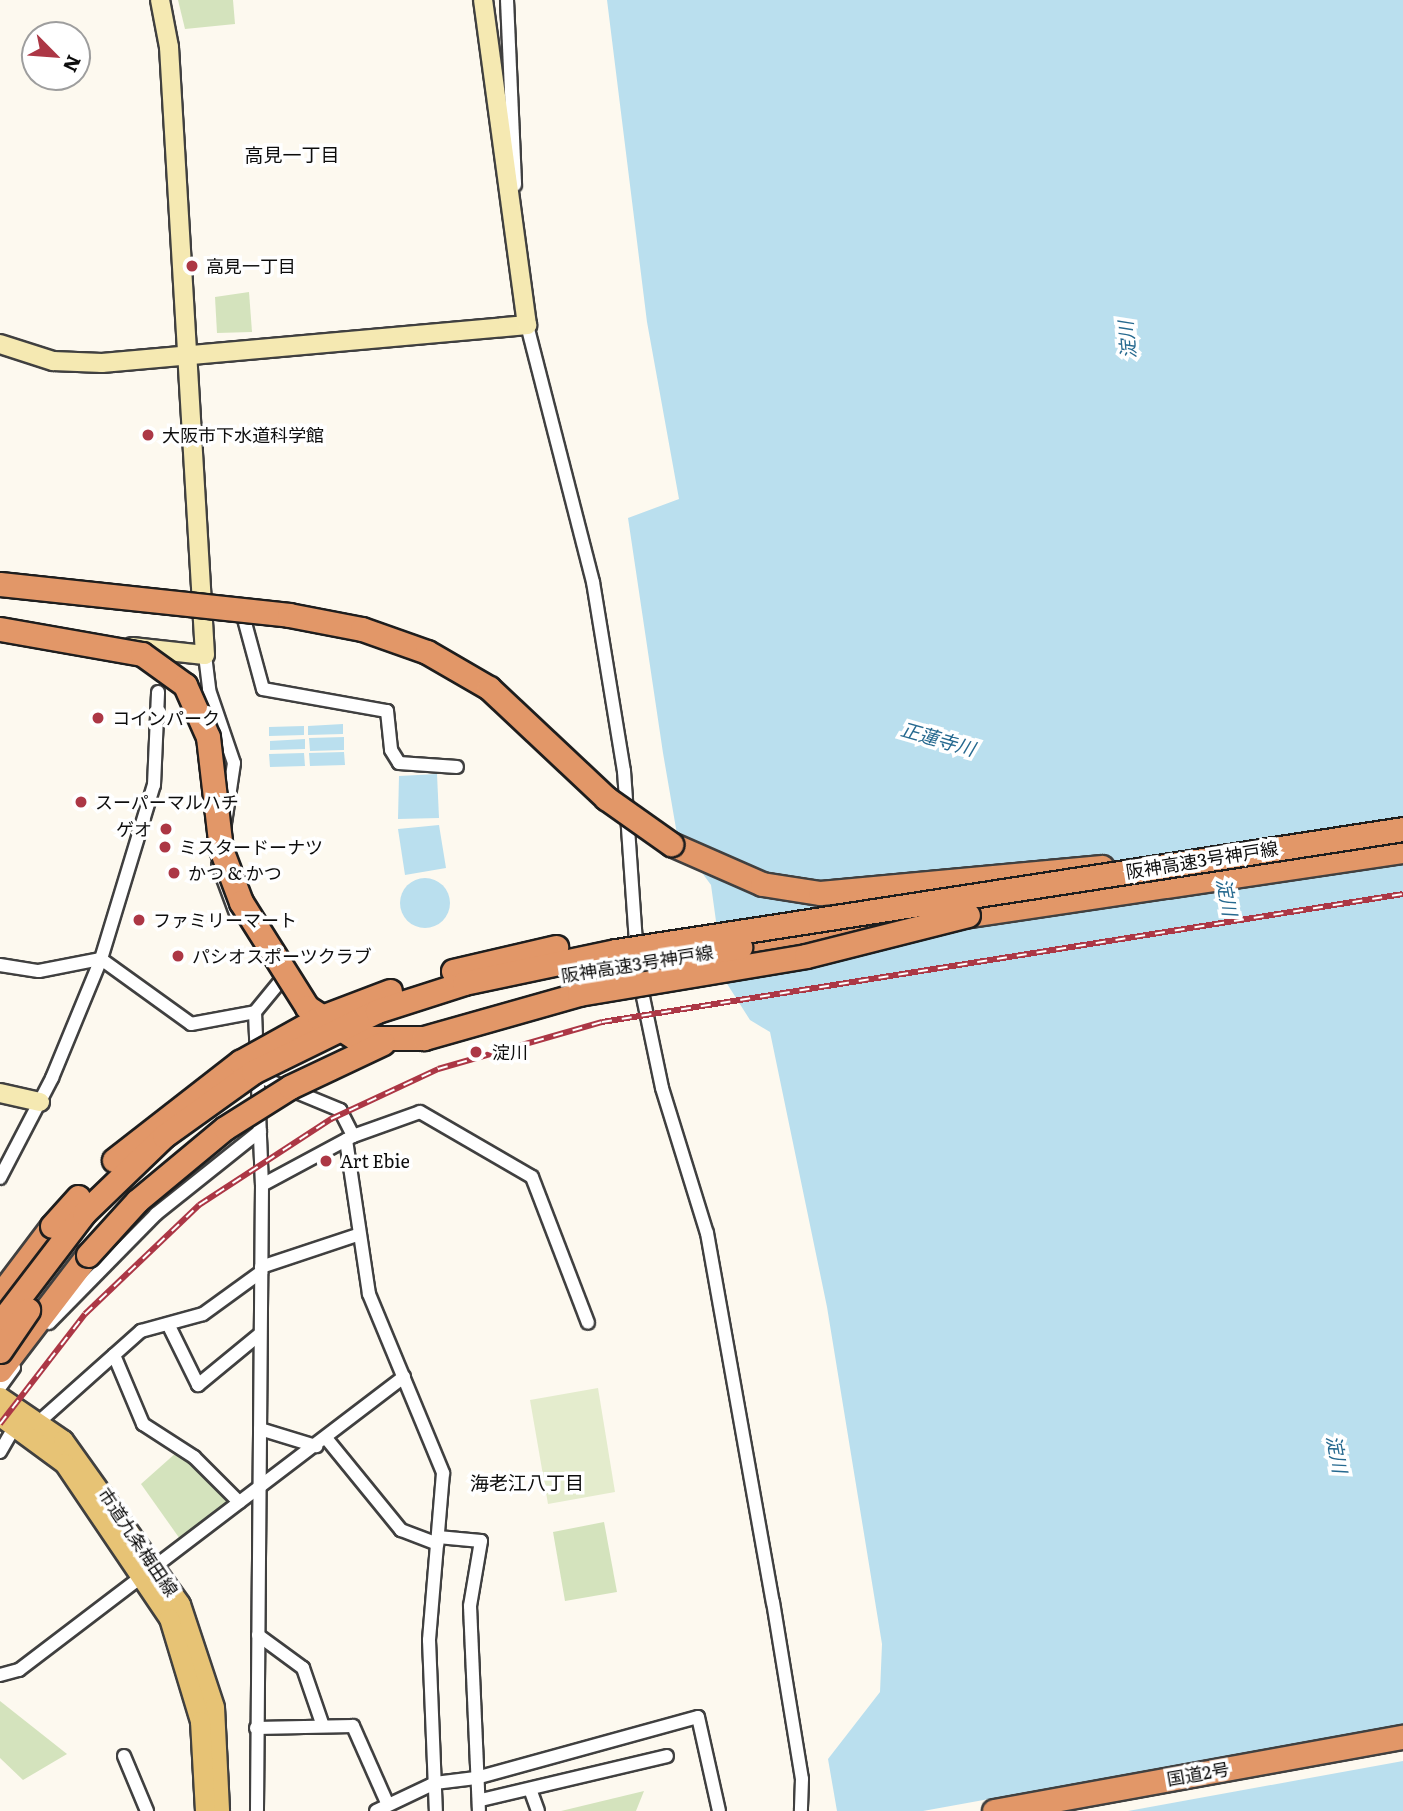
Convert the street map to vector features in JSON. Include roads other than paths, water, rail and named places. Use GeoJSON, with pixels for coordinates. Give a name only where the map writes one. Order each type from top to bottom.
{"type":"FeatureCollection","features":[{"type":"Feature","properties":{"kind":"highway"},"geometry":{"type":"LineString","coordinates":[[0,584],[289,615],[362,629],[427,652],[489,688],[638,822],[702,861],[762,884],[848,893],[1093,867],[1158,866]]}},
{"type":"Feature","properties":{"kind":"highway"},"geometry":{"type":"LineString","coordinates":[[0,631],[132,651],[185,685],[208,737],[221,849],[241,902],[301,1000],[327,1024],[355,1038],[424,1038],[579,995],[806,956],[968,915]]}},
{"type":"Feature","properties":{"kind":"highway","name":"阪神高速3号神戸線"},"geometry":{"type":"LineString","coordinates":[[0,1324],[120,1176],[209,1102],[284,1054],[377,1011],[464,983],[742,939],[1158,866],[1403,829]]}},
{"type":"Feature","properties":{"kind":"highway","name":"阪神高速3号神戸線"},"geometry":{"type":"LineString","coordinates":[[0,1351],[62,1263],[131,1186],[219,1113],[290,1068],[380,1026],[465,999],[742,939],[968,915],[1403,851]]}},
{"type":"Feature","properties":{"kind":"highway"},"geometry":{"type":"LineString","coordinates":[[0,1295],[78,1197],[153,1125],[240,1062],[319,1018],[509,956],[612,939],[742,939]]}},
{"type":"Feature","properties":{"kind":"highway"},"geometry":{"type":"LineString","coordinates":[[0,1370],[88,1255],[137,1200],[215,1136],[340,1061],[505,1002],[742,939]]}},
{"type":"Feature","properties":{"kind":"highway","name":"国道2号"},"geometry":{"type":"LineString","coordinates":[[994,1811],[1403,1737]]}},
{"type":"Feature","properties":{"kind":"highway","name":"国道2号"},"geometry":{"type":"LineString","coordinates":[[1065,1811],[1403,1750]]}},
{"type":"Feature","properties":{"kind":"main road","name":"市道九条梅田線"},"geometry":{"type":"LineString","coordinates":[[0,1397],[20,1418],[83,1463],[151,1569],[208,1677],[218,1740],[219,1811]]}},
{"type":"Feature","properties":{"kind":"main road","name":"市道九条梅田線"},"geometry":{"type":"LineString","coordinates":[[151,1569],[188,1667],[200,1721],[205,1811]]}},
{"type":"Feature","properties":{"kind":"street"},"geometry":{"type":"LineString","coordinates":[[0,965],[39,971],[101,959],[191,1024],[255,1012],[288,971],[243,925],[221,882],[218,855],[233,799],[234,763],[209,690],[205,655],[169,47],[160,0]]}},
{"type":"Feature","properties":{"kind":"street"},"geometry":{"type":"LineString","coordinates":[[483,0],[527,325],[593,582],[625,771],[638,974],[662,1088],[709,1246],[802,1779],[801,1811]]}},
{"type":"Feature","properties":{"kind":"street"},"geometry":{"type":"LineString","coordinates":[[507,0],[517,251]]}},
{"type":"Feature","properties":{"kind":"street"},"geometry":{"type":"LineString","coordinates":[[0,344],[74,363],[188,357],[527,325]]}},
{"type":"Feature","properties":{"kind":"street"},"geometry":{"type":"LineString","coordinates":[[0,590],[202,610],[242,609],[263,689],[387,711],[391,750],[399,763],[457,767]]}},
{"type":"Feature","properties":{"kind":"street"},"geometry":{"type":"LineString","coordinates":[[0,631],[205,655]]}},
{"type":"Feature","properties":{"kind":"street"},"geometry":{"type":"LineString","coordinates":[[0,1178],[40,1102],[101,959],[154,785],[158,692]]}},
{"type":"Feature","properties":{"kind":"street"},"geometry":{"type":"LineString","coordinates":[[255,1012],[260,1077],[262,1185],[257,1811]]}},
{"type":"Feature","properties":{"kind":"street"},"geometry":{"type":"LineString","coordinates":[[260,1077],[340,1110],[350,1138],[357,1235],[369,1294],[443,1473],[429,1640],[436,1811]]}},
{"type":"Feature","properties":{"kind":"street"},"geometry":{"type":"LineString","coordinates":[[0,1093],[40,1102]]}},
{"type":"Feature","properties":{"kind":"street"},"geometry":{"type":"LineString","coordinates":[[262,1185],[350,1138],[420,1112],[532,1177],[588,1323]]}},
{"type":"Feature","properties":{"kind":"street"},"geometry":{"type":"LineString","coordinates":[[0,1387],[114,1252],[260,1131]]}},
{"type":"Feature","properties":{"kind":"street"},"geometry":{"type":"LineString","coordinates":[[0,1452],[20,1418],[114,1355],[141,1331],[169,1326],[203,1314],[261,1270],[357,1235]]}},
{"type":"Feature","properties":{"kind":"street"},"geometry":{"type":"LineString","coordinates":[[169,1326],[198,1385],[260,1334]]}},
{"type":"Feature","properties":{"kind":"street"},"geometry":{"type":"LineString","coordinates":[[114,1355],[142,1424],[194,1457],[239,1502]]}},
{"type":"Feature","properties":{"kind":"street"},"geometry":{"type":"LineString","coordinates":[[0,1675],[19,1670],[404,1377]]}},
{"type":"Feature","properties":{"kind":"street"},"geometry":{"type":"LineString","coordinates":[[260,1430],[321,1442],[401,1530],[438,1540],[481,1541],[470,1606],[480,1806],[530,1788],[667,1756]]}},
{"type":"Feature","properties":{"kind":"street"},"geometry":{"type":"LineString","coordinates":[[258,1636],[303,1668],[323,1726]]}},
{"type":"Feature","properties":{"kind":"street"},"geometry":{"type":"LineString","coordinates":[[256,1728],[355,1727],[382,1808],[435,1783],[698,1717],[719,1811]]}},
{"type":"Feature","properties":{"kind":"street"},"geometry":{"type":"LineString","coordinates":[[124,1756],[147,1811]]}},
{"type":"Feature","properties":{"kind":"street"},"geometry":{"type":"LineString","coordinates":[[530,1788],[538,1811]]}},
{"type":"Feature","properties":{"kind":"water","name":"正蓮寺川"},"geometry":{"type":"Polygon","coordinates":[[[607,0],[1403,0],[1403,1811],[837,1811],[828,1759],[880,1692],[882,1644],[827,1307],[770,1032],[750,1020],[724,979],[711,885],[678,840],[663,753],[628,518],[679,499],[647,322],[607,0]]]}},
{"type":"Feature","properties":{"kind":"water"},"geometry":{"type":"Polygon","coordinates":[[[343,724],[343,734],[308,735],[308,726],[343,724]]]}},
{"type":"Feature","properties":{"kind":"water"},"geometry":{"type":"Polygon","coordinates":[[[304,726],[304,735],[269,736],[269,727],[304,726]]]}},
{"type":"Feature","properties":{"kind":"water"},"geometry":{"type":"Polygon","coordinates":[[[344,737],[344,750],[310,751],[309,738],[344,737]]]}},
{"type":"Feature","properties":{"kind":"water"},"geometry":{"type":"Polygon","coordinates":[[[305,739],[305,749],[270,750],[270,741],[305,739]]]}},
{"type":"Feature","properties":{"kind":"water"},"geometry":{"type":"Polygon","coordinates":[[[344,752],[345,765],[310,766],[309,753],[344,752]]]}},
{"type":"Feature","properties":{"kind":"water"},"geometry":{"type":"Polygon","coordinates":[[[304,753],[305,766],[270,767],[269,754],[304,753]]]}},
{"type":"Feature","properties":{"kind":"water"},"geometry":{"type":"Polygon","coordinates":[[[437,774],[439,818],[398,819],[399,776],[437,774]]]}},
{"type":"Feature","properties":{"kind":"water"},"geometry":{"type":"Polygon","coordinates":[[[439,825],[446,868],[405,875],[398,829],[439,825]]]}},
{"type":"Feature","properties":{"kind":"water"},"geometry":{"type":"Polygon","coordinates":[[[425,878],[443,885],[450,903],[443,921],[425,928],[407,921],[400,903],[407,885],[425,878]]]}},
{"type":"Feature","properties":{"kind":"railway"},"geometry":{"type":"LineString","coordinates":[[0,1424],[85,1314],[199,1205],[331,1119],[438,1069],[602,1022],[1403,894]]}},
{"type":"Feature","properties":{"kind":"place","name":"高見一丁目"},"geometry":{"type":"Point","coordinates":[192,266]}},
{"type":"Feature","properties":{"kind":"place","name":"大阪市下水道科学館"},"geometry":{"type":"Point","coordinates":[148,435]}},
{"type":"Feature","properties":{"kind":"place","name":"コインパーク"},"geometry":{"type":"Point","coordinates":[98,718]}},
{"type":"Feature","properties":{"kind":"place","name":"スーパーマルハチ"},"geometry":{"type":"Point","coordinates":[81,802]}},
{"type":"Feature","properties":{"kind":"place","name":"ゲオ"},"geometry":{"type":"Point","coordinates":[166,829]}},
{"type":"Feature","properties":{"kind":"place","name":"ミスタードーナツ"},"geometry":{"type":"Point","coordinates":[165,847]}},
{"type":"Feature","properties":{"kind":"place","name":"かつ & かつ"},"geometry":{"type":"Point","coordinates":[174,873]}},
{"type":"Feature","properties":{"kind":"place","name":"ファミリーマート"},"geometry":{"type":"Point","coordinates":[139,920]}},
{"type":"Feature","properties":{"kind":"place","name":"パシオスポーツクラブ"},"geometry":{"type":"Point","coordinates":[178,956]}},
{"type":"Feature","properties":{"kind":"place","name":"淀川"},"geometry":{"type":"Point","coordinates":[476,1052]}},
{"type":"Feature","properties":{"kind":"place","name":"Art Ebie"},"geometry":{"type":"Point","coordinates":[326,1161]}},
{"type":"Feature","properties":{"kind":"district","name":"高見一丁目"},"geometry":{"type":"Point","coordinates":[292,155]}},
{"type":"Feature","properties":{"kind":"district","name":"海老江八丁目"},"geometry":{"type":"Point","coordinates":[527,1483]}}]}
